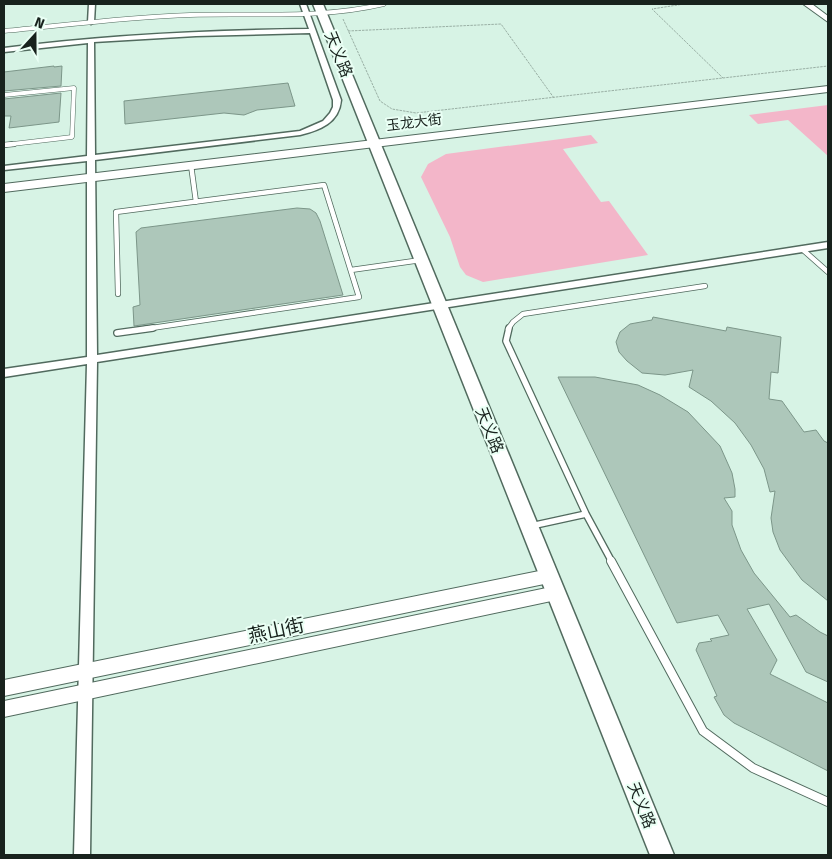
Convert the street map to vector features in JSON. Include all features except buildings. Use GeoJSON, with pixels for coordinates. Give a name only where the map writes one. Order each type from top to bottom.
{"type":"FeatureCollection","features":[{"type":"Feature","properties":{"kind":"main road","name":"天义路"},"geometry":{"type":"LineString","coordinates":[[315,9],[373,138],[662,855]]}},
{"type":"Feature","properties":{"kind":"main road","name":"玉龙大街"},"geometry":{"type":"LineString","coordinates":[[4,188],[92,168],[191,165],[373,138],[828,80]]}},
{"type":"Feature","properties":{"kind":"main road","name":"玉龙大街"},"geometry":{"type":"LineString","coordinates":[[4,178],[828,88]]}},
{"type":"Feature","properties":{"kind":"street"},"geometry":{"type":"LineString","coordinates":[[91,22],[92,4]]}},
{"type":"Feature","properties":{"kind":"street"},"geometry":{"type":"LineString","coordinates":[[4,168],[92,168],[313,130],[328,121],[337,108],[337,100],[312,31],[315,9],[303,4]]}},
{"type":"Feature","properties":{"kind":"street"},"geometry":{"type":"LineString","coordinates":[[807,4],[828,20]]}},
{"type":"Feature","properties":{"kind":"street"},"geometry":{"type":"LineString","coordinates":[[821,4],[828,9]]}},
{"type":"Feature","properties":{"kind":"street"},"geometry":{"type":"LineString","coordinates":[[4,50],[91,40],[198,33],[312,31]]}},
{"type":"Feature","properties":{"kind":"street"},"geometry":{"type":"LineString","coordinates":[[82,855],[92,361],[91,40]]}},
{"type":"Feature","properties":{"kind":"street"},"geometry":{"type":"LineString","coordinates":[[4,373],[92,361],[828,245]]}},
{"type":"Feature","properties":{"kind":"street","name":"燕山街"},"geometry":{"type":"LineString","coordinates":[[4,688],[549,576]]}},
{"type":"Feature","properties":{"kind":"street","name":"燕山街"},"geometry":{"type":"LineString","coordinates":[[4,709],[556,593]]}},
{"type":"Feature","properties":{"kind":"lane"},"geometry":{"type":"LineString","coordinates":[[4,31],[189,15],[315,9],[339,10],[367,8],[384,4]]}},
{"type":"Feature","properties":{"kind":"lane"},"geometry":{"type":"LineString","coordinates":[[4,95],[74,88],[72,137],[4,144]]}},
{"type":"Feature","properties":{"kind":"lane"},"geometry":{"type":"LineString","coordinates":[[191,165],[196,202]]}},
{"type":"Feature","properties":{"kind":"lane"},"geometry":{"type":"LineString","coordinates":[[117,333],[359,297],[324,185],[116,212],[118,294]]}},
{"type":"Feature","properties":{"kind":"lane"},"geometry":{"type":"LineString","coordinates":[[802,249],[828,272]]}},
{"type":"Feature","properties":{"kind":"lane"},"geometry":{"type":"LineString","coordinates":[[351,270],[422,260]]}},
{"type":"Feature","properties":{"kind":"lane"},"geometry":{"type":"LineString","coordinates":[[705,286],[523,314],[513,320],[507,330],[506,341],[586,514],[703,731],[753,768],[828,802]]}},
{"type":"Feature","properties":{"kind":"lane"},"geometry":{"type":"LineString","coordinates":[[529,526],[586,514]]}},
{"type":"Feature","properties":{"kind":"path"},"geometry":{"type":"LineString","coordinates":[[684,4],[652,9],[723,78]]}},
{"type":"Feature","properties":{"kind":"path"},"geometry":{"type":"LineString","coordinates":[[339,10],[380,101],[385,106],[400,111],[434,112],[828,66]]}},
{"type":"Feature","properties":{"kind":"path"},"geometry":{"type":"LineString","coordinates":[[348,31],[501,24],[554,98]]}},
{"type":"Feature","properties":{"kind":"shaded area"},"geometry":{"type":"Polygon","coordinates":[[[828,105],[828,156],[788,120],[758,124],[749,115],[828,105]]]}},
{"type":"Feature","properties":{"kind":"shaded area"},"geometry":{"type":"Polygon","coordinates":[[[591,135],[598,143],[563,149],[601,202],[609,201],[648,255],[483,282],[466,275],[460,267],[450,237],[421,177],[428,164],[446,154],[591,135]]]}}]}
